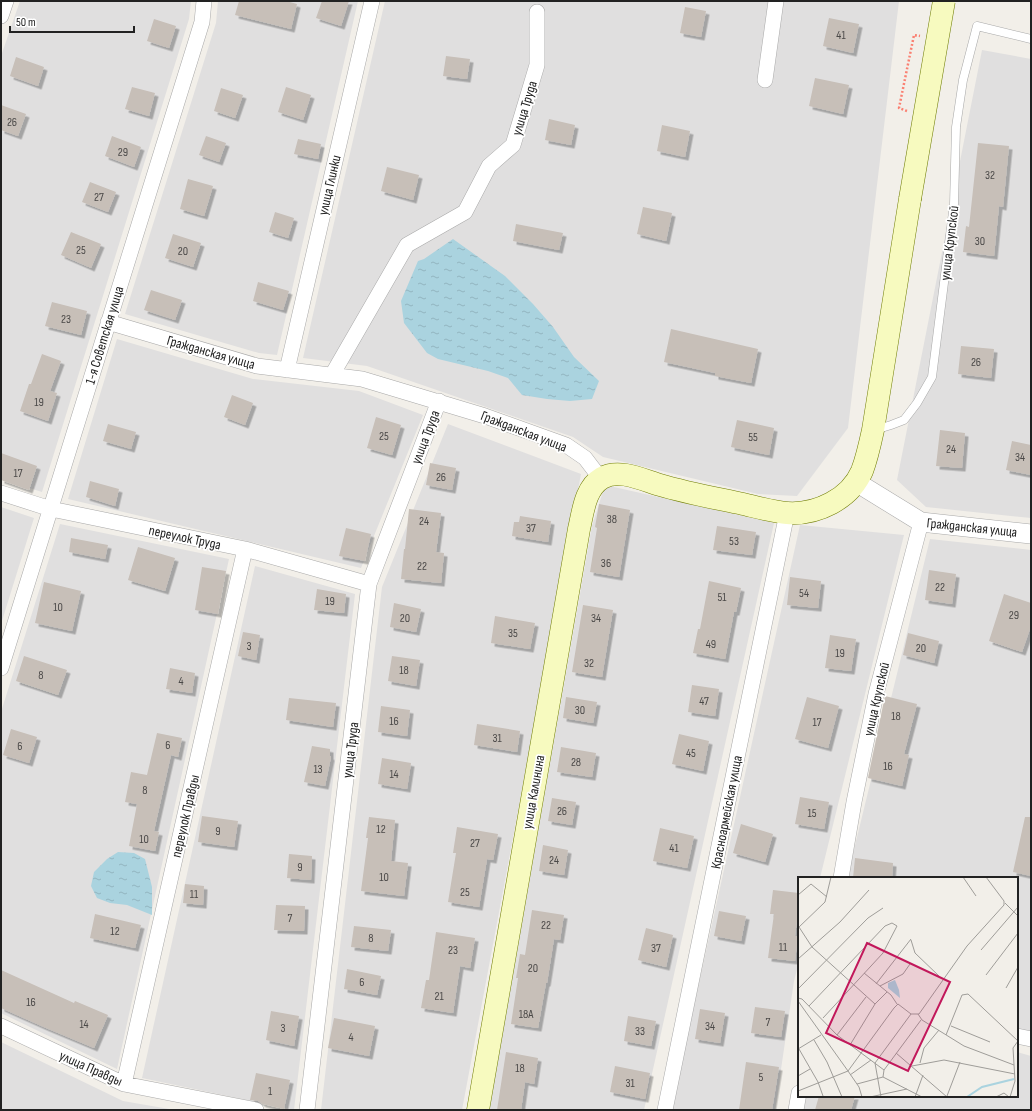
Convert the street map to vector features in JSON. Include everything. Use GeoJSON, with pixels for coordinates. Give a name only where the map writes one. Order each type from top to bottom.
{"type":"FeatureCollection","features":[{"type":"Feature","properties":{"kind":"main road"},"geometry":{"type":"LineString","coordinates":[[601,479],[610,474],[621,474],[676,490],[786,513],[806,512],[825,506],[837,500],[856,482],[866,461],[873,430],[910,199],[944,1]]}},
{"type":"Feature","properties":{"kind":"main road","name":"улица Калинина"},"geometry":{"type":"LineString","coordinates":[[478,1110],[579,529],[587,497],[592,488],[601,479]]}},
{"type":"Feature","properties":{"kind":"street"},"geometry":{"type":"LineString","coordinates":[[1,16],[6,1]]}},
{"type":"Feature","properties":{"kind":"street","name":"1-я Советская улица"},"geometry":{"type":"LineString","coordinates":[[1,668],[202,22],[204,1]]}},
{"type":"Feature","properties":{"kind":"street","name":"улица Глинки"},"geometry":{"type":"LineString","coordinates":[[287,370],[372,1]]}},
{"type":"Feature","properties":{"kind":"street"},"geometry":{"type":"LineString","coordinates":[[765,80],[776,1]]}},
{"type":"Feature","properties":{"kind":"street","name":"улица Труда"},"geometry":{"type":"LineString","coordinates":[[332,375],[407,246],[465,212],[489,166],[513,145],[537,65],[537,12]]}},
{"type":"Feature","properties":{"kind":"street","name":"Гражданская улица"},"geometry":{"type":"LineString","coordinates":[[108,322],[257,366],[362,378],[439,401],[566,445],[585,458],[601,479]]}},
{"type":"Feature","properties":{"kind":"street","name":"улица Труда"},"geometry":{"type":"LineString","coordinates":[[307,1110],[369,584],[439,401]]}},
{"type":"Feature","properties":{"kind":"street","name":"Гражданская улица"},"geometry":{"type":"LineString","coordinates":[[856,482],[922,522],[1031,534]]}},
{"type":"Feature","properties":{"kind":"street","name":"переулок Труда"},"geometry":{"type":"LineString","coordinates":[[1,493],[51,509],[245,549],[369,584]]}},
{"type":"Feature","properties":{"kind":"street","name":"Красноармейская улица"},"geometry":{"type":"LineString","coordinates":[[665,1110],[786,513]]}},
{"type":"Feature","properties":{"kind":"street","name":"улица Крупской"},"geometry":{"type":"LineString","coordinates":[[841,877],[854,802],[876,694],[922,522]]}},
{"type":"Feature","properties":{"kind":"street","name":"переулок Правды"},"geometry":{"type":"LineString","coordinates":[[124,1084],[245,549]]}},
{"type":"Feature","properties":{"kind":"street","name":"улица Правды"},"geometry":{"type":"LineString","coordinates":[[1,1026],[124,1084],[256,1110]]}},
{"type":"Feature","properties":{"kind":"street"},"geometry":{"type":"LineString","coordinates":[[1018,1036],[1031,1039]]}},
{"type":"Feature","properties":{"kind":"street"},"geometry":{"type":"LineString","coordinates":[[796,1110],[798,1097]]}},
{"type":"Feature","properties":{"kind":"lane","name":"улица Крупской"},"geometry":{"type":"LineString","coordinates":[[873,430],[891,426],[904,420],[917,404],[932,376],[954,204],[956,127],[963,80],[977,26],[1031,39]]}},
{"type":"Feature","properties":{"kind":"path"},"geometry":{"type":"LineString","coordinates":[[900,108],[914,34],[920,36]]}},
{"type":"Feature","properties":{"kind":"shaded area"},"geometry":{"type":"Polygon","coordinates":[[[20,1],[191,1],[189,19],[42,492],[1,479],[1,56],[20,1]]]}},
{"type":"Feature","properties":{"kind":"shaded area"},"geometry":{"type":"Polygon","coordinates":[[[218,1],[358,1],[277,355],[259,353],[125,314],[216,23],[218,1]]]}},
{"type":"Feature","properties":{"kind":"shaded area"},"geometry":{"type":"Polygon","coordinates":[[[385,1],[899,1],[848,428],[797,496],[758,494],[603,457],[573,437],[367,366],[303,358],[385,1]]]}},
{"type":"Feature","properties":{"kind":"shaded area"},"geometry":{"type":"Polygon","coordinates":[[[982,50],[1031,59],[1031,518],[926,507],[897,480],[982,50]]]}},
{"type":"Feature","properties":{"kind":"shaded area"},"geometry":{"type":"Polygon","coordinates":[[[117,339],[253,379],[359,391],[423,415],[361,568],[68,499],[117,339]]]}},
{"type":"Feature","properties":{"kind":"shaded area"},"geometry":{"type":"Polygon","coordinates":[[[448,424],[581,474],[462,1110],[321,1110],[382,587],[448,424]]]}},
{"type":"Feature","properties":{"kind":"shaded area"},"geometry":{"type":"Polygon","coordinates":[[[605,485],[774,523],[644,1110],[489,1110],[592,526],[605,485]]]}},
{"type":"Feature","properties":{"kind":"shaded area"},"geometry":{"type":"Polygon","coordinates":[[[1,507],[34,518],[1,624],[1,507]]]}},
{"type":"Feature","properties":{"kind":"shaded area"},"geometry":{"type":"Polygon","coordinates":[[[60,524],[229,559],[117,1069],[1,1013],[1,712],[60,524]]]}},
{"type":"Feature","properties":{"kind":"shaded area"},"geometry":{"type":"Polygon","coordinates":[[[800,525],[904,535],[820,877],[798,877],[798,966],[794,981],[775,1110],[671,1110],[800,525]]]}},
{"type":"Feature","properties":{"kind":"shaded area"},"geometry":{"type":"Polygon","coordinates":[[[930,539],[1031,550],[1031,1031],[1029,1033],[1018,1029],[1018,877],[847,877],[930,539]]]}},
{"type":"Feature","properties":{"kind":"shaded area"},"geometry":{"type":"Polygon","coordinates":[[[255,566],[355,594],[294,1110],[142,1078],[255,566]]]}},
{"type":"Feature","properties":{"kind":"shaded area"},"geometry":{"type":"Polygon","coordinates":[[[1,1042],[123,1101],[175,1110],[1,1110],[1,1042]]]}},
{"type":"Feature","properties":{"kind":"shaded area"},"geometry":{"type":"Polygon","coordinates":[[[1018,1052],[1031,1056],[1031,1110],[801,1110],[803,1097],[1018,1097],[1018,1052]]]}},
{"type":"Feature","properties":{"kind":"water"},"geometry":{"type":"Polygon","coordinates":[[[453,239],[505,276],[553,327],[574,357],[599,381],[592,399],[570,401],[522,395],[508,378],[488,371],[438,359],[427,353],[404,323],[401,301],[418,261],[424,259],[453,239]]]}},
{"type":"Feature","properties":{"kind":"water"},"geometry":{"type":"Polygon","coordinates":[[[118,852],[134,853],[145,859],[152,887],[152,915],[127,905],[110,903],[97,898],[91,886],[94,872],[107,859],[118,852]]]}},
{"type":"Feature","properties":{"kind":"building"},"geometry":{"type":"Polygon","coordinates":[[[239,1],[286,1],[297,4],[291,29],[235,15],[239,1]]]}},
{"type":"Feature","properties":{"kind":"building"},"geometry":{"type":"Polygon","coordinates":[[[322,1],[349,1],[341,26],[316,18],[322,1]]]}},
{"type":"Feature","properties":{"kind":"building"},"geometry":{"type":"Polygon","coordinates":[[[685,7],[706,11],[701,37],[680,33],[685,7]]]}},
{"type":"Feature","properties":{"kind":"building"},"geometry":{"type":"Polygon","coordinates":[[[829,18],[859,24],[853,53],[823,46],[829,18]]]}},
{"type":"Feature","properties":{"kind":"building"},"geometry":{"type":"Polygon","coordinates":[[[154,19],[176,26],[169,48],[147,41],[154,19]]]}},
{"type":"Feature","properties":{"kind":"building"},"geometry":{"type":"Polygon","coordinates":[[[446,56],[470,59],[467,79],[443,76],[446,56]]]}},
{"type":"Feature","properties":{"kind":"building"},"geometry":{"type":"Polygon","coordinates":[[[16,57],[44,67],[38,86],[10,76],[16,57]]]}},
{"type":"Feature","properties":{"kind":"building"},"geometry":{"type":"Polygon","coordinates":[[[815,78],[849,85],[843,114],[809,106],[815,78]]]}},
{"type":"Feature","properties":{"kind":"building"},"geometry":{"type":"Polygon","coordinates":[[[132,87],[155,93],[149,116],[125,109],[132,87]]]}},
{"type":"Feature","properties":{"kind":"building"},"geometry":{"type":"Polygon","coordinates":[[[286,87],[311,95],[303,120],[278,112],[286,87]]]}},
{"type":"Feature","properties":{"kind":"building"},"geometry":{"type":"Polygon","coordinates":[[[221,88],[243,95],[235,118],[214,111],[221,88]]]}},
{"type":"Feature","properties":{"kind":"building"},"geometry":{"type":"Polygon","coordinates":[[[1,105],[26,114],[18,136],[1,130],[1,105]]]}},
{"type":"Feature","properties":{"kind":"building"},"geometry":{"type":"Polygon","coordinates":[[[549,119],[575,125],[571,145],[545,140],[549,119]]]}},
{"type":"Feature","properties":{"kind":"building"},"geometry":{"type":"Polygon","coordinates":[[[662,125],[690,131],[685,157],[657,151],[662,125]]]}},
{"type":"Feature","properties":{"kind":"building"},"geometry":{"type":"Polygon","coordinates":[[[112,136],[141,147],[134,167],[105,156],[112,136]]]}},
{"type":"Feature","properties":{"kind":"building"},"geometry":{"type":"Polygon","coordinates":[[[206,136],[226,143],[219,162],[199,155],[206,136]]]}},
{"type":"Feature","properties":{"kind":"building"},"geometry":{"type":"Polygon","coordinates":[[[298,139],[321,144],[318,159],[294,154],[298,139]]]}},
{"type":"Feature","properties":{"kind":"building"},"geometry":{"type":"Polygon","coordinates":[[[978,143],[1009,146],[1003,207],[999,206],[994,256],[963,252],[966,226],[969,227],[978,143]]]}},
{"type":"Feature","properties":{"kind":"building"},"geometry":{"type":"Polygon","coordinates":[[[387,167],[419,175],[413,200],[381,191],[387,167]]]}},
{"type":"Feature","properties":{"kind":"building"},"geometry":{"type":"Polygon","coordinates":[[[188,179],[213,186],[204,216],[180,209],[188,179]]]}},
{"type":"Feature","properties":{"kind":"building"},"geometry":{"type":"Polygon","coordinates":[[[90,182],[116,192],[108,212],[82,202],[90,182]]]}},
{"type":"Feature","properties":{"kind":"building"},"geometry":{"type":"Polygon","coordinates":[[[643,207],[672,213],[666,241],[637,234],[643,207]]]}},
{"type":"Feature","properties":{"kind":"building"},"geometry":{"type":"Polygon","coordinates":[[[275,212],[294,218],[288,238],[269,232],[275,212]]]}},
{"type":"Feature","properties":{"kind":"building"},"geometry":{"type":"Polygon","coordinates":[[[516,224],[563,233],[559,250],[513,241],[516,224]]]}},
{"type":"Feature","properties":{"kind":"building"},"geometry":{"type":"Polygon","coordinates":[[[71,232],[101,244],[91,268],[61,255],[71,232]]]}},
{"type":"Feature","properties":{"kind":"building"},"geometry":{"type":"Polygon","coordinates":[[[173,234],[201,243],[193,267],[165,258],[173,234]]]}},
{"type":"Feature","properties":{"kind":"building"},"geometry":{"type":"Polygon","coordinates":[[[258,282],[289,291],[283,310],[253,301],[258,282]]]}},
{"type":"Feature","properties":{"kind":"building"},"geometry":{"type":"Polygon","coordinates":[[[151,290],[182,300],[175,320],[144,310],[151,290]]]}},
{"type":"Feature","properties":{"kind":"building"},"geometry":{"type":"Polygon","coordinates":[[[52,302],[87,311],[81,335],[45,326],[52,302]]]}},
{"type":"Feature","properties":{"kind":"building"},"geometry":{"type":"Polygon","coordinates":[[[671,329],[758,349],[751,383],[715,376],[715,373],[664,362],[671,329]]]}},
{"type":"Feature","properties":{"kind":"building"},"geometry":{"type":"Polygon","coordinates":[[[961,346],[994,349],[991,378],[958,374],[961,346]]]}},
{"type":"Feature","properties":{"kind":"building"},"geometry":{"type":"Polygon","coordinates":[[[42,354],[61,361],[50,391],[57,393],[48,421],[20,411],[29,384],[31,384],[42,354]]]}},
{"type":"Feature","properties":{"kind":"building"},"geometry":{"type":"Polygon","coordinates":[[[232,395],[253,403],[245,425],[224,417],[232,395]]]}},
{"type":"Feature","properties":{"kind":"building"},"geometry":{"type":"Polygon","coordinates":[[[376,417],[401,425],[392,455],[367,448],[376,417]]]}},
{"type":"Feature","properties":{"kind":"building"},"geometry":{"type":"Polygon","coordinates":[[[737,420],[774,428],[769,455],[731,447],[737,420]]]}},
{"type":"Feature","properties":{"kind":"building"},"geometry":{"type":"Polygon","coordinates":[[[108,424],[136,432],[131,449],[103,441],[108,424]]]}},
{"type":"Feature","properties":{"kind":"building"},"geometry":{"type":"Polygon","coordinates":[[[940,430],[965,433],[962,468],[936,466],[940,430]]]}},
{"type":"Feature","properties":{"kind":"building"},"geometry":{"type":"Polygon","coordinates":[[[1012,441],[1031,445],[1031,475],[1006,470],[1012,441]]]}},
{"type":"Feature","properties":{"kind":"building"},"geometry":{"type":"Polygon","coordinates":[[[1,453],[37,466],[29,490],[1,480],[1,453]]]}},
{"type":"Feature","properties":{"kind":"building"},"geometry":{"type":"Polygon","coordinates":[[[430,463],[456,468],[452,490],[426,485],[430,463]]]}},
{"type":"Feature","properties":{"kind":"building"},"geometry":{"type":"Polygon","coordinates":[[[90,481],[119,489],[115,506],[86,497],[90,481]]]}},
{"type":"Feature","properties":{"kind":"building"},"geometry":{"type":"Polygon","coordinates":[[[599,504],[630,510],[619,577],[590,572],[599,504]]]}},
{"type":"Feature","properties":{"kind":"building"},"geometry":{"type":"Polygon","coordinates":[[[409,509],[441,513],[436,552],[444,553],[441,583],[401,579],[409,509]]]}},
{"type":"Feature","properties":{"kind":"building"},"geometry":{"type":"Polygon","coordinates":[[[520,516],[551,521],[548,542],[512,536],[514,522],[519,522],[520,516]]]}},
{"type":"Feature","properties":{"kind":"building"},"geometry":{"type":"Polygon","coordinates":[[[717,526],[756,532],[752,555],[713,550],[717,526]]]}},
{"type":"Feature","properties":{"kind":"building"},"geometry":{"type":"Polygon","coordinates":[[[346,528],[371,534],[365,561],[339,556],[346,528]]]}},
{"type":"Feature","properties":{"kind":"building"},"geometry":{"type":"Polygon","coordinates":[[[71,538],[108,545],[105,559],[69,552],[71,538]]]}},
{"type":"Feature","properties":{"kind":"building"},"geometry":{"type":"Polygon","coordinates":[[[138,547],[175,558],[165,591],[128,580],[138,547]]]}},
{"type":"Feature","properties":{"kind":"building"},"geometry":{"type":"Polygon","coordinates":[[[202,567],[226,571],[218,614],[195,610],[202,567]]]}},
{"type":"Feature","properties":{"kind":"building"},"geometry":{"type":"Polygon","coordinates":[[[929,570],[956,574],[952,604],[925,600],[929,570]]]}},
{"type":"Feature","properties":{"kind":"building"},"geometry":{"type":"Polygon","coordinates":[[[790,577],[821,581],[818,608],[787,605],[790,577]]]}},
{"type":"Feature","properties":{"kind":"building"},"geometry":{"type":"Polygon","coordinates":[[[709,581],[741,588],[736,612],[734,612],[725,659],[693,653],[698,629],[700,629],[709,581]]]}},
{"type":"Feature","properties":{"kind":"building"},"geometry":{"type":"Polygon","coordinates":[[[44,582],[81,591],[72,631],[35,623],[44,582]]]}},
{"type":"Feature","properties":{"kind":"building"},"geometry":{"type":"Polygon","coordinates":[[[317,589],[346,594],[344,613],[314,610],[317,589]]]}},
{"type":"Feature","properties":{"kind":"building"},"geometry":{"type":"Polygon","coordinates":[[[1004,594],[1031,603],[1031,626],[1022,652],[989,641],[1004,594]]]}},
{"type":"Feature","properties":{"kind":"building"},"geometry":{"type":"Polygon","coordinates":[[[394,603],[421,609],[416,632],[390,627],[394,603]]]}},
{"type":"Feature","properties":{"kind":"building"},"geometry":{"type":"Polygon","coordinates":[[[583,605],[613,610],[602,677],[572,672],[583,605]]]}},
{"type":"Feature","properties":{"kind":"building"},"geometry":{"type":"Polygon","coordinates":[[[495,616],[535,623],[530,649],[491,643],[495,616]]]}},
{"type":"Feature","properties":{"kind":"building"},"geometry":{"type":"Polygon","coordinates":[[[243,632],[260,635],[256,660],[238,656],[243,632]]]}},
{"type":"Feature","properties":{"kind":"building"},"geometry":{"type":"Polygon","coordinates":[[[908,633],[939,641],[934,663],[903,655],[908,633]]]}},
{"type":"Feature","properties":{"kind":"building"},"geometry":{"type":"Polygon","coordinates":[[[830,635],[856,639],[851,671],[825,668],[830,635]]]}},
{"type":"Feature","properties":{"kind":"building"},"geometry":{"type":"Polygon","coordinates":[[[24,656],[67,670],[58,695],[16,681],[24,656]]]}},
{"type":"Feature","properties":{"kind":"building"},"geometry":{"type":"Polygon","coordinates":[[[392,656],[420,660],[416,686],[388,681],[392,656]]]}},
{"type":"Feature","properties":{"kind":"building"},"geometry":{"type":"Polygon","coordinates":[[[170,668],[195,673],[192,693],[166,689],[170,668]]]}},
{"type":"Feature","properties":{"kind":"building"},"geometry":{"type":"Polygon","coordinates":[[[692,685],[719,689],[715,716],[688,712],[692,685]]]}},
{"type":"Feature","properties":{"kind":"building"},"geometry":{"type":"Polygon","coordinates":[[[885,696],[917,704],[904,754],[909,755],[902,786],[868,778],[885,696]]]}},
{"type":"Feature","properties":{"kind":"building"},"geometry":{"type":"Polygon","coordinates":[[[566,697],[597,702],[593,723],[563,718],[566,697]]]}},
{"type":"Feature","properties":{"kind":"building"},"geometry":{"type":"Polygon","coordinates":[[[807,697],[839,706],[828,748],[795,739],[807,697]]]}},
{"type":"Feature","properties":{"kind":"building"},"geometry":{"type":"Polygon","coordinates":[[[289,698],[336,703],[333,727],[286,720],[289,698]]]}},
{"type":"Feature","properties":{"kind":"building"},"geometry":{"type":"Polygon","coordinates":[[[381,706],[410,710],[407,736],[378,732],[381,706]]]}},
{"type":"Feature","properties":{"kind":"building"},"geometry":{"type":"Polygon","coordinates":[[[477,724],[520,731],[517,752],[474,745],[477,724]]]}},
{"type":"Feature","properties":{"kind":"building"},"geometry":{"type":"Polygon","coordinates":[[[11,729],[37,737],[29,763],[3,755],[11,729]]]}},
{"type":"Feature","properties":{"kind":"building"},"geometry":{"type":"Polygon","coordinates":[[[157,733],[182,738],[178,757],[171,755],[154,831],[159,832],[155,851],[129,846],[137,804],[125,802],[131,772],[147,775],[157,733]]]}},
{"type":"Feature","properties":{"kind":"building"},"geometry":{"type":"Polygon","coordinates":[[[679,734],[709,741],[703,771],[672,764],[679,734]]]}},
{"type":"Feature","properties":{"kind":"building"},"geometry":{"type":"Polygon","coordinates":[[[312,746],[330,749],[331,757],[325,786],[304,782],[312,746]]]}},
{"type":"Feature","properties":{"kind":"building"},"geometry":{"type":"Polygon","coordinates":[[[561,747],[596,753],[592,777],[557,772],[561,747]]]}},
{"type":"Feature","properties":{"kind":"building"},"geometry":{"type":"Polygon","coordinates":[[[382,758],[411,763],[407,789],[378,784],[382,758]]]}},
{"type":"Feature","properties":{"kind":"building"},"geometry":{"type":"Polygon","coordinates":[[[800,797],[829,802],[824,829],[795,824],[800,797]]]}},
{"type":"Feature","properties":{"kind":"building"},"geometry":{"type":"Polygon","coordinates":[[[552,798],[576,802],[572,825],[548,821],[552,798]]]}},
{"type":"Feature","properties":{"kind":"building"},"geometry":{"type":"Polygon","coordinates":[[[202,816],[238,821],[234,847],[198,842],[202,816]]]}},
{"type":"Feature","properties":{"kind":"building"},"geometry":{"type":"Polygon","coordinates":[[[369,817],[395,820],[391,861],[408,863],[404,896],[361,891],[368,838],[366,838],[369,817]]]}},
{"type":"Feature","properties":{"kind":"building"},"geometry":{"type":"Polygon","coordinates":[[[1025,817],[1031,817],[1031,876],[1013,872],[1025,817]]]}},
{"type":"Feature","properties":{"kind":"building"},"geometry":{"type":"Polygon","coordinates":[[[741,824],[773,834],[765,862],[733,853],[741,824]]]}},
{"type":"Feature","properties":{"kind":"building"},"geometry":{"type":"Polygon","coordinates":[[[457,827],[498,834],[493,860],[487,859],[479,907],[448,902],[456,853],[453,853],[457,827]]]}},
{"type":"Feature","properties":{"kind":"building"},"geometry":{"type":"Polygon","coordinates":[[[660,828],[694,836],[687,868],[653,861],[660,828]]]}},
{"type":"Feature","properties":{"kind":"building"},"geometry":{"type":"Polygon","coordinates":[[[543,845],[568,850],[564,875],[539,871],[543,845]]]}},
{"type":"Feature","properties":{"kind":"building"},"geometry":{"type":"Polygon","coordinates":[[[289,854],[312,856],[311,880],[287,878],[289,854]]]}},
{"type":"Feature","properties":{"kind":"building"},"geometry":{"type":"Polygon","coordinates":[[[855,858],[893,863],[892,877],[853,877],[855,858]]]}},
{"type":"Feature","properties":{"kind":"building"},"geometry":{"type":"Polygon","coordinates":[[[185,884],[204,886],[203,905],[183,903],[185,884]]]}},
{"type":"Feature","properties":{"kind":"building"},"geometry":{"type":"Polygon","coordinates":[[[773,890],[798,893],[798,913],[795,936],[798,936],[795,961],[768,958],[774,914],[770,914],[773,890]]]}},
{"type":"Feature","properties":{"kind":"building"},"geometry":{"type":"Polygon","coordinates":[[[276,905],[305,906],[304,931],[274,930],[276,905]]]}},
{"type":"Feature","properties":{"kind":"building"},"geometry":{"type":"Polygon","coordinates":[[[532,910],[564,915],[560,940],[554,939],[538,1028],[511,1024],[520,954],[525,955],[532,910]]]}},
{"type":"Feature","properties":{"kind":"building"},"geometry":{"type":"Polygon","coordinates":[[[719,911],[746,916],[741,941],[714,936],[719,911]]]}},
{"type":"Feature","properties":{"kind":"building"},"geometry":{"type":"Polygon","coordinates":[[[95,914],[141,925],[135,948],[90,938],[95,914]]]}},
{"type":"Feature","properties":{"kind":"building"},"geometry":{"type":"Polygon","coordinates":[[[354,926],[391,930],[388,951],[351,947],[354,926]]]}},
{"type":"Feature","properties":{"kind":"building"},"geometry":{"type":"Polygon","coordinates":[[[646,928],[673,935],[666,967],[638,960],[646,928]]]}},
{"type":"Feature","properties":{"kind":"building"},"geometry":{"type":"Polygon","coordinates":[[[436,932],[475,938],[470,968],[460,966],[453,1013],[421,1008],[426,980],[429,980],[436,932]]]}},
{"type":"Feature","properties":{"kind":"building"},"geometry":{"type":"Polygon","coordinates":[[[347,969],[381,976],[377,995],[344,989],[347,969]]]}},
{"type":"Feature","properties":{"kind":"building"},"geometry":{"type":"Polygon","coordinates":[[[1,970],[74,1003],[75,1001],[108,1015],[94,1048],[1,1008],[1,970]]]}},
{"type":"Feature","properties":{"kind":"building"},"geometry":{"type":"Polygon","coordinates":[[[755,1007],[785,1011],[781,1037],[751,1033],[755,1007]]]}},
{"type":"Feature","properties":{"kind":"building"},"geometry":{"type":"Polygon","coordinates":[[[700,1009],[725,1013],[720,1043],[695,1039],[700,1009]]]}},
{"type":"Feature","properties":{"kind":"building"},"geometry":{"type":"Polygon","coordinates":[[[271,1011],[299,1016],[294,1046],[266,1040],[271,1011]]]}},
{"type":"Feature","properties":{"kind":"building"},"geometry":{"type":"Polygon","coordinates":[[[628,1016],[656,1021],[651,1046],[624,1041],[628,1016]]]}},
{"type":"Feature","properties":{"kind":"building"},"geometry":{"type":"Polygon","coordinates":[[[334,1018],[375,1026],[369,1056],[328,1048],[334,1018]]]}},
{"type":"Feature","properties":{"kind":"building"},"geometry":{"type":"Polygon","coordinates":[[[506,1052],[538,1058],[534,1084],[525,1082],[521,1110],[497,1110],[506,1052]]]}},
{"type":"Feature","properties":{"kind":"building"},"geometry":{"type":"Polygon","coordinates":[[[746,1062],[779,1067],[772,1110],[739,1110],[746,1062]]]}},
{"type":"Feature","properties":{"kind":"building"},"geometry":{"type":"Polygon","coordinates":[[[615,1066],[650,1073],[645,1099],[610,1092],[615,1066]]]}},
{"type":"Feature","properties":{"kind":"building"},"geometry":{"type":"Polygon","coordinates":[[[256,1073],[290,1080],[284,1109],[250,1100],[256,1073]]]}},
{"type":"Feature","properties":{"kind":"building"},"geometry":{"type":"Polygon","coordinates":[[[819,1097],[855,1097],[851,1110],[815,1110],[819,1097]]]}}]}
